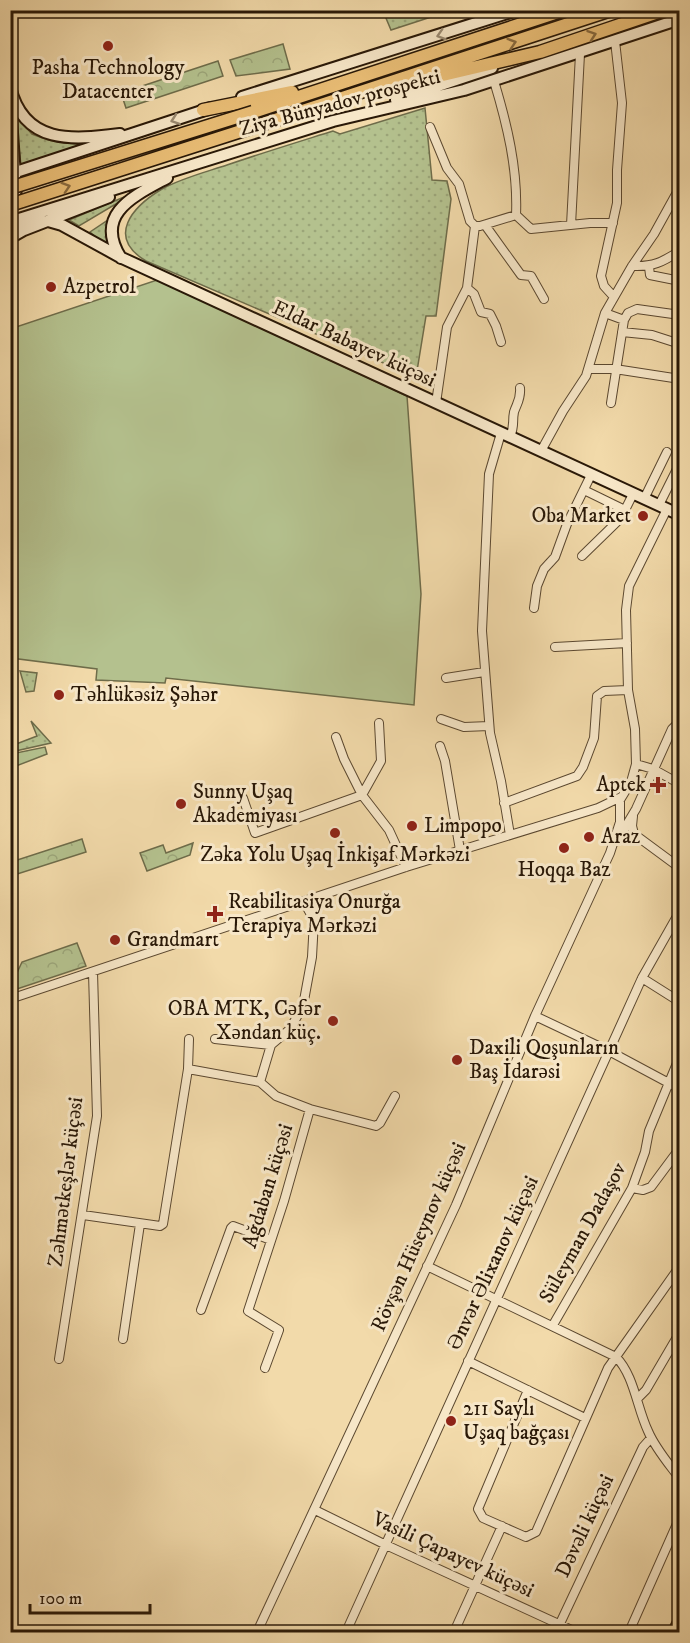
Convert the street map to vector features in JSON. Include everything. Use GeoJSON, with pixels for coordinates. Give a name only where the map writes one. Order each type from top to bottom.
{"type":"FeatureCollection","features":[{"type":"Feature","properties":{"kind":"main road","name":"Ziya Bünyadov prospekti"},"geometry":{"type":"LineString","coordinates":[[13,174],[203,110],[517,10]]}},
{"type":"Feature","properties":{"kind":"main road","name":"Ziya Bünyadov prospekti"},"geometry":{"type":"LineString","coordinates":[[10,187],[253,112],[564,10]]}},
{"type":"Feature","properties":{"kind":"main road","name":"Ziya Bünyadov prospekti"},"geometry":{"type":"LineString","coordinates":[[11,208],[611,10]]}},
{"type":"Feature","properties":{"kind":"main road","name":"Ziya Bünyadov prospekti"},"geometry":{"type":"LineString","coordinates":[[352,96],[540,52],[664,10]]}},
{"type":"Feature","properties":{"kind":"main road","name":"Ziya Bünyadov prospekti"},"geometry":{"type":"LineString","coordinates":[[10,223],[333,121],[494,81],[680,19]]}},
{"type":"Feature","properties":{"kind":"main road"},"geometry":{"type":"LineString","coordinates":[[333,121],[540,52]]}},
{"type":"Feature","properties":{"kind":"main road"},"geometry":{"type":"LineString","coordinates":[[203,110],[349,81]]}},
{"type":"Feature","properties":{"kind":"main road"},"geometry":{"type":"LineString","coordinates":[[10,87],[15,104],[26,120],[41,131],[52,135],[78,138],[147,130]]}},
{"type":"Feature","properties":{"kind":"main road"},"geometry":{"type":"LineString","coordinates":[[10,104],[16,194],[11,208]]}},
{"type":"Feature","properties":{"kind":"main road"},"geometry":{"type":"LineString","coordinates":[[10,237],[190,165]]}},
{"type":"Feature","properties":{"kind":"main road"},"geometry":{"type":"LineString","coordinates":[[122,258],[111,236],[114,220],[124,204],[149,187],[190,165]]}},
{"type":"Feature","properties":{"kind":"main road"},"geometry":{"type":"LineString","coordinates":[[10,187],[11,208]]}},
{"type":"Feature","properties":{"kind":"main road","name":"Eldar Babayev küçəsi"},"geometry":{"type":"LineString","coordinates":[[10,223],[48,222],[62,225],[122,258],[680,515]]}},
{"type":"Feature","properties":{"kind":"main road"},"geometry":{"type":"LineString","coordinates":[[674,1632],[680,1620]]}},
{"type":"Feature","properties":{"kind":"street"},"geometry":{"type":"LineString","coordinates":[[614,297],[604,286],[601,276],[617,202],[616,170],[622,103],[615,41]]}},
{"type":"Feature","properties":{"kind":"street"},"geometry":{"type":"LineString","coordinates":[[572,225],[580,54]]}},
{"type":"Feature","properties":{"kind":"street"},"geometry":{"type":"LineString","coordinates":[[494,81],[514,161],[516,214],[531,229],[613,224]]}},
{"type":"Feature","properties":{"kind":"street"},"geometry":{"type":"LineString","coordinates":[[430,127],[447,168],[459,184],[470,221],[475,226]]}},
{"type":"Feature","properties":{"kind":"street"},"geometry":{"type":"LineString","coordinates":[[541,451],[589,369],[605,313],[680,187]]}},
{"type":"Feature","properties":{"kind":"street"},"geometry":{"type":"LineString","coordinates":[[475,226],[516,214]]}},
{"type":"Feature","properties":{"kind":"street"},"geometry":{"type":"LineString","coordinates":[[484,225],[521,275],[531,276],[544,298]]}},
{"type":"Feature","properties":{"kind":"street"},"geometry":{"type":"LineString","coordinates":[[436,403],[447,327],[467,288],[475,226]]}},
{"type":"Feature","properties":{"kind":"street"},"geometry":{"type":"LineString","coordinates":[[632,266],[649,267],[680,251]]}},
{"type":"Feature","properties":{"kind":"street"},"geometry":{"type":"LineString","coordinates":[[649,267],[650,275],[680,281]]}},
{"type":"Feature","properties":{"kind":"street"},"geometry":{"type":"LineString","coordinates":[[467,288],[474,294],[481,312],[490,314],[501,342]]}},
{"type":"Feature","properties":{"kind":"street"},"geometry":{"type":"LineString","coordinates":[[611,403],[624,320],[632,310],[636,309],[680,315]]}},
{"type":"Feature","properties":{"kind":"street"},"geometry":{"type":"LineString","coordinates":[[605,313],[624,320]]}},
{"type":"Feature","properties":{"kind":"street"},"geometry":{"type":"LineString","coordinates":[[622,332],[652,335],[680,344]]}},
{"type":"Feature","properties":{"kind":"street"},"geometry":{"type":"LineString","coordinates":[[589,369],[615,369],[680,379]]}},
{"type":"Feature","properties":{"kind":"street"},"geometry":{"type":"LineString","coordinates":[[510,835],[489,726],[482,620],[489,469],[505,435],[514,427],[515,411],[520,401],[520,388]]}},
{"type":"Feature","properties":{"kind":"street"},"geometry":{"type":"LineString","coordinates":[[644,499],[667,452]]}},
{"type":"Feature","properties":{"kind":"street"},"geometry":{"type":"LineString","coordinates":[[610,853],[618,828],[621,796],[631,782],[636,760],[628,690],[626,610],[628,586],[680,463]]}},
{"type":"Feature","properties":{"kind":"street"},"geometry":{"type":"LineString","coordinates":[[534,608],[537,586],[544,569],[555,557],[567,524],[591,475]]}},
{"type":"Feature","properties":{"kind":"street"},"geometry":{"type":"LineString","coordinates":[[584,490],[625,510]]}},
{"type":"Feature","properties":{"kind":"street"},"geometry":{"type":"LineString","coordinates":[[582,556],[621,518],[633,494]]}},
{"type":"Feature","properties":{"kind":"street"},"geometry":{"type":"LineString","coordinates":[[555,647],[627,643]]}},
{"type":"Feature","properties":{"kind":"street"},"geometry":{"type":"LineString","coordinates":[[446,678],[484,672]]}},
{"type":"Feature","properties":{"kind":"street"},"geometry":{"type":"LineString","coordinates":[[504,803],[577,776],[583,767],[594,738],[597,696],[604,691],[628,690]]}},
{"type":"Feature","properties":{"kind":"street"},"geometry":{"type":"LineString","coordinates":[[441,719],[464,727],[489,726]]}},
{"type":"Feature","properties":{"kind":"street"},"geometry":{"type":"LineString","coordinates":[[680,721],[672,729],[632,822],[634,834],[680,868]]}},
{"type":"Feature","properties":{"kind":"street"},"geometry":{"type":"LineString","coordinates":[[243,798],[255,832],[362,795],[381,761],[379,723]]}},
{"type":"Feature","properties":{"kind":"street"},"geometry":{"type":"LineString","coordinates":[[336,737],[362,795],[389,830],[406,867]]}},
{"type":"Feature","properties":{"kind":"street"},"geometry":{"type":"LineString","coordinates":[[440,746],[445,761],[460,850]]}},
{"type":"Feature","properties":{"kind":"street"},"geometry":{"type":"LineString","coordinates":[[636,760],[680,784]]}},
{"type":"Feature","properties":{"kind":"street"},"geometry":{"type":"LineString","coordinates":[[10,999],[406,867],[605,806],[621,796]]}},
{"type":"Feature","properties":{"kind":"street"},"geometry":{"type":"LineString","coordinates":[[605,806],[629,814],[636,809]]}},
{"type":"Feature","properties":{"kind":"street"},"geometry":{"type":"LineString","coordinates":[[610,853],[636,809]]}},
{"type":"Feature","properties":{"kind":"street","name":"Rövşən Hüseynov küçəsi"},"geometry":{"type":"LineString","coordinates":[[257,1632],[456,1205],[535,1016],[610,853]]}},
{"type":"Feature","properties":{"kind":"street"},"geometry":{"type":"LineString","coordinates":[[188,1069],[260,1082],[271,1045],[290,1029],[303,1006],[312,957],[314,920],[304,902]]}},
{"type":"Feature","properties":{"kind":"street","name":"Ənvər Əlixanov küçəsi"},"geometry":{"type":"LineString","coordinates":[[346,1632],[642,978],[680,911]]}},
{"type":"Feature","properties":{"kind":"street","name":"Zəhmətkeşlər küçəsi"},"geometry":{"type":"LineString","coordinates":[[59,1359],[97,1116],[93,972]]}},
{"type":"Feature","properties":{"kind":"street"},"geometry":{"type":"LineString","coordinates":[[642,978],[680,1002]]}},
{"type":"Feature","properties":{"kind":"street"},"geometry":{"type":"LineString","coordinates":[[535,1016],[609,1051],[680,1089]]}},
{"type":"Feature","properties":{"kind":"street"},"geometry":{"type":"LineString","coordinates":[[83,1215],[140,1224],[160,1226],[163,1224],[188,1069],[189,1039]]}},
{"type":"Feature","properties":{"kind":"street"},"geometry":{"type":"LineString","coordinates":[[214,1039],[271,1045]]}},
{"type":"Feature","properties":{"kind":"street","name":"Süleyman Dadaşov"},"geometry":{"type":"LineString","coordinates":[[553,1325],[632,1188],[645,1152],[649,1131],[680,1056]]}},
{"type":"Feature","properties":{"kind":"street","name":"Ağdaban küçəsi"},"geometry":{"type":"LineString","coordinates":[[260,1082],[276,1096],[310,1109],[284,1201],[248,1311],[279,1330],[265,1368]]}},
{"type":"Feature","properties":{"kind":"street"},"geometry":{"type":"LineString","coordinates":[[310,1109],[376,1126],[395,1096]]}},
{"type":"Feature","properties":{"kind":"street"},"geometry":{"type":"LineString","coordinates":[[632,1188],[643,1190],[651,1187],[680,1148]]}},
{"type":"Feature","properties":{"kind":"street"},"geometry":{"type":"LineString","coordinates":[[123,1339],[140,1224]]}},
{"type":"Feature","properties":{"kind":"street"},"geometry":{"type":"LineString","coordinates":[[201,1310],[231,1228],[233,1226],[271,1240]]}},
{"type":"Feature","properties":{"kind":"street"},"geometry":{"type":"LineString","coordinates":[[427,1266],[616,1357],[621,1362],[637,1399],[651,1438],[680,1479]]}},
{"type":"Feature","properties":{"kind":"street"},"geometry":{"type":"LineString","coordinates":[[528,1390],[478,1509],[483,1518],[526,1537],[536,1532],[608,1368],[680,1266]]}},
{"type":"Feature","properties":{"kind":"street"},"geometry":{"type":"LineString","coordinates":[[637,1399],[646,1390],[680,1332]]}},
{"type":"Feature","properties":{"kind":"street"},"geometry":{"type":"LineString","coordinates":[[468,1361],[585,1418]]}},
{"type":"Feature","properties":{"kind":"street","name":"Dəvəli küçəsi"},"geometry":{"type":"LineString","coordinates":[[557,1629],[637,1458],[645,1443],[651,1438]]}},
{"type":"Feature","properties":{"kind":"street","name":"Vasili Çapayev küçəsi"},"geometry":{"type":"LineString","coordinates":[[315,1510],[475,1586],[557,1629],[576,1632]]}},
{"type":"Feature","properties":{"kind":"street"},"geometry":{"type":"LineString","coordinates":[[629,1632],[680,1517]]}},
{"type":"Feature","properties":{"kind":"street"},"geometry":{"type":"LineString","coordinates":[[454,1632],[502,1526]]}},
{"type":"Feature","properties":{"kind":"green space"},"geometry":{"type":"Polygon","coordinates":[[[383,11],[428,11],[431,17],[391,30],[383,11]]]}},
{"type":"Feature","properties":{"kind":"green space"},"geometry":{"type":"Polygon","coordinates":[[[283,44],[290,69],[236,76],[230,60],[283,44]]]}},
{"type":"Feature","properties":{"kind":"green space"},"geometry":{"type":"Polygon","coordinates":[[[218,61],[223,76],[126,108],[121,93],[218,61]]]}},
{"type":"Feature","properties":{"kind":"green space"},"geometry":{"type":"Polygon","coordinates":[[[425,108],[432,180],[447,181],[451,199],[436,316],[426,316],[416,377],[146,261],[134,252],[127,242],[126,232],[133,213],[151,196],[170,185],[333,131],[340,134],[425,108]]]}},
{"type":"Feature","properties":{"kind":"green space"},"geometry":{"type":"Polygon","coordinates":[[[15,115],[32,134],[48,140],[81,145],[21,165],[15,115]]]}},
{"type":"Feature","properties":{"kind":"green space"},"geometry":{"type":"Polygon","coordinates":[[[136,192],[79,226],[69,220],[136,192]]]}},
{"type":"Feature","properties":{"kind":"green space"},"geometry":{"type":"Polygon","coordinates":[[[114,216],[114,248],[105,245],[90,232],[114,216]]]}},
{"type":"Feature","properties":{"kind":"green space"},"geometry":{"type":"Polygon","coordinates":[[[157,280],[407,396],[421,594],[414,705],[166,678],[165,683],[96,680],[97,669],[11,658],[10,329],[157,280]]]}},
{"type":"Feature","properties":{"kind":"green space"},"geometry":{"type":"Polygon","coordinates":[[[20,671],[37,673],[34,691],[26,692],[20,671]]]}},
{"type":"Feature","properties":{"kind":"green space"},"geometry":{"type":"Polygon","coordinates":[[[31,721],[51,743],[11,752],[11,746],[37,736],[31,721]]]}},
{"type":"Feature","properties":{"kind":"green space"},"geometry":{"type":"Polygon","coordinates":[[[45,747],[47,754],[11,768],[11,754],[45,747]]]}},
{"type":"Feature","properties":{"kind":"green space"},"geometry":{"type":"Polygon","coordinates":[[[82,839],[86,852],[11,876],[11,862],[82,839]]]}},
{"type":"Feature","properties":{"kind":"green space"},"geometry":{"type":"Polygon","coordinates":[[[193,843],[190,855],[147,871],[140,853],[163,845],[166,853],[193,843]]]}},
{"type":"Feature","properties":{"kind":"green space"},"geometry":{"type":"Polygon","coordinates":[[[77,943],[86,966],[11,991],[11,977],[16,975],[22,962],[77,943]]]}},
{"type":"Feature","properties":{"kind":"place","name":"Pasha Technology Datacenter"},"geometry":{"type":"Point","coordinates":[108,46]}},
{"type":"Feature","properties":{"kind":"place","name":"Azpetrol"},"geometry":{"type":"Point","coordinates":[51,287]}},
{"type":"Feature","properties":{"kind":"place","name":"Oba Market"},"geometry":{"type":"Point","coordinates":[643,516]}},
{"type":"Feature","properties":{"kind":"place","name":"Təhlükəsiz Şəhər"},"geometry":{"type":"Point","coordinates":[59,695]}},
{"type":"Feature","properties":{"kind":"place","name":"Aptek"},"geometry":{"type":"Point","coordinates":[658,785]}},
{"type":"Feature","properties":{"kind":"place","name":"Sunny Uşaq Akademiyası"},"geometry":{"type":"Point","coordinates":[181,804]}},
{"type":"Feature","properties":{"kind":"place","name":"Limpopo"},"geometry":{"type":"Point","coordinates":[412,826]}},
{"type":"Feature","properties":{"kind":"place","name":"Zəka Yolu Uşaq İnkişaf Mərkəzi"},"geometry":{"type":"Point","coordinates":[335,833]}},
{"type":"Feature","properties":{"kind":"place","name":"Araz"},"geometry":{"type":"Point","coordinates":[589,837]}},
{"type":"Feature","properties":{"kind":"place","name":"Hoqqa Baz"},"geometry":{"type":"Point","coordinates":[564,848]}},
{"type":"Feature","properties":{"kind":"place","name":"Reabilitasiya Onurğa Terapiya Mərkəzi"},"geometry":{"type":"Point","coordinates":[215,914]}},
{"type":"Feature","properties":{"kind":"place","name":"Grandmart"},"geometry":{"type":"Point","coordinates":[115,940]}},
{"type":"Feature","properties":{"kind":"place","name":"OBA MTK, Cəfər Xəndan küç."},"geometry":{"type":"Point","coordinates":[333,1021]}},
{"type":"Feature","properties":{"kind":"place","name":"Daxili Qoşunların Baş İdarəsi"},"geometry":{"type":"Point","coordinates":[457,1060]}},
{"type":"Feature","properties":{"kind":"place","name":"211 Saylı Uşaq bağçası"},"geometry":{"type":"Point","coordinates":[451,1421]}}]}
